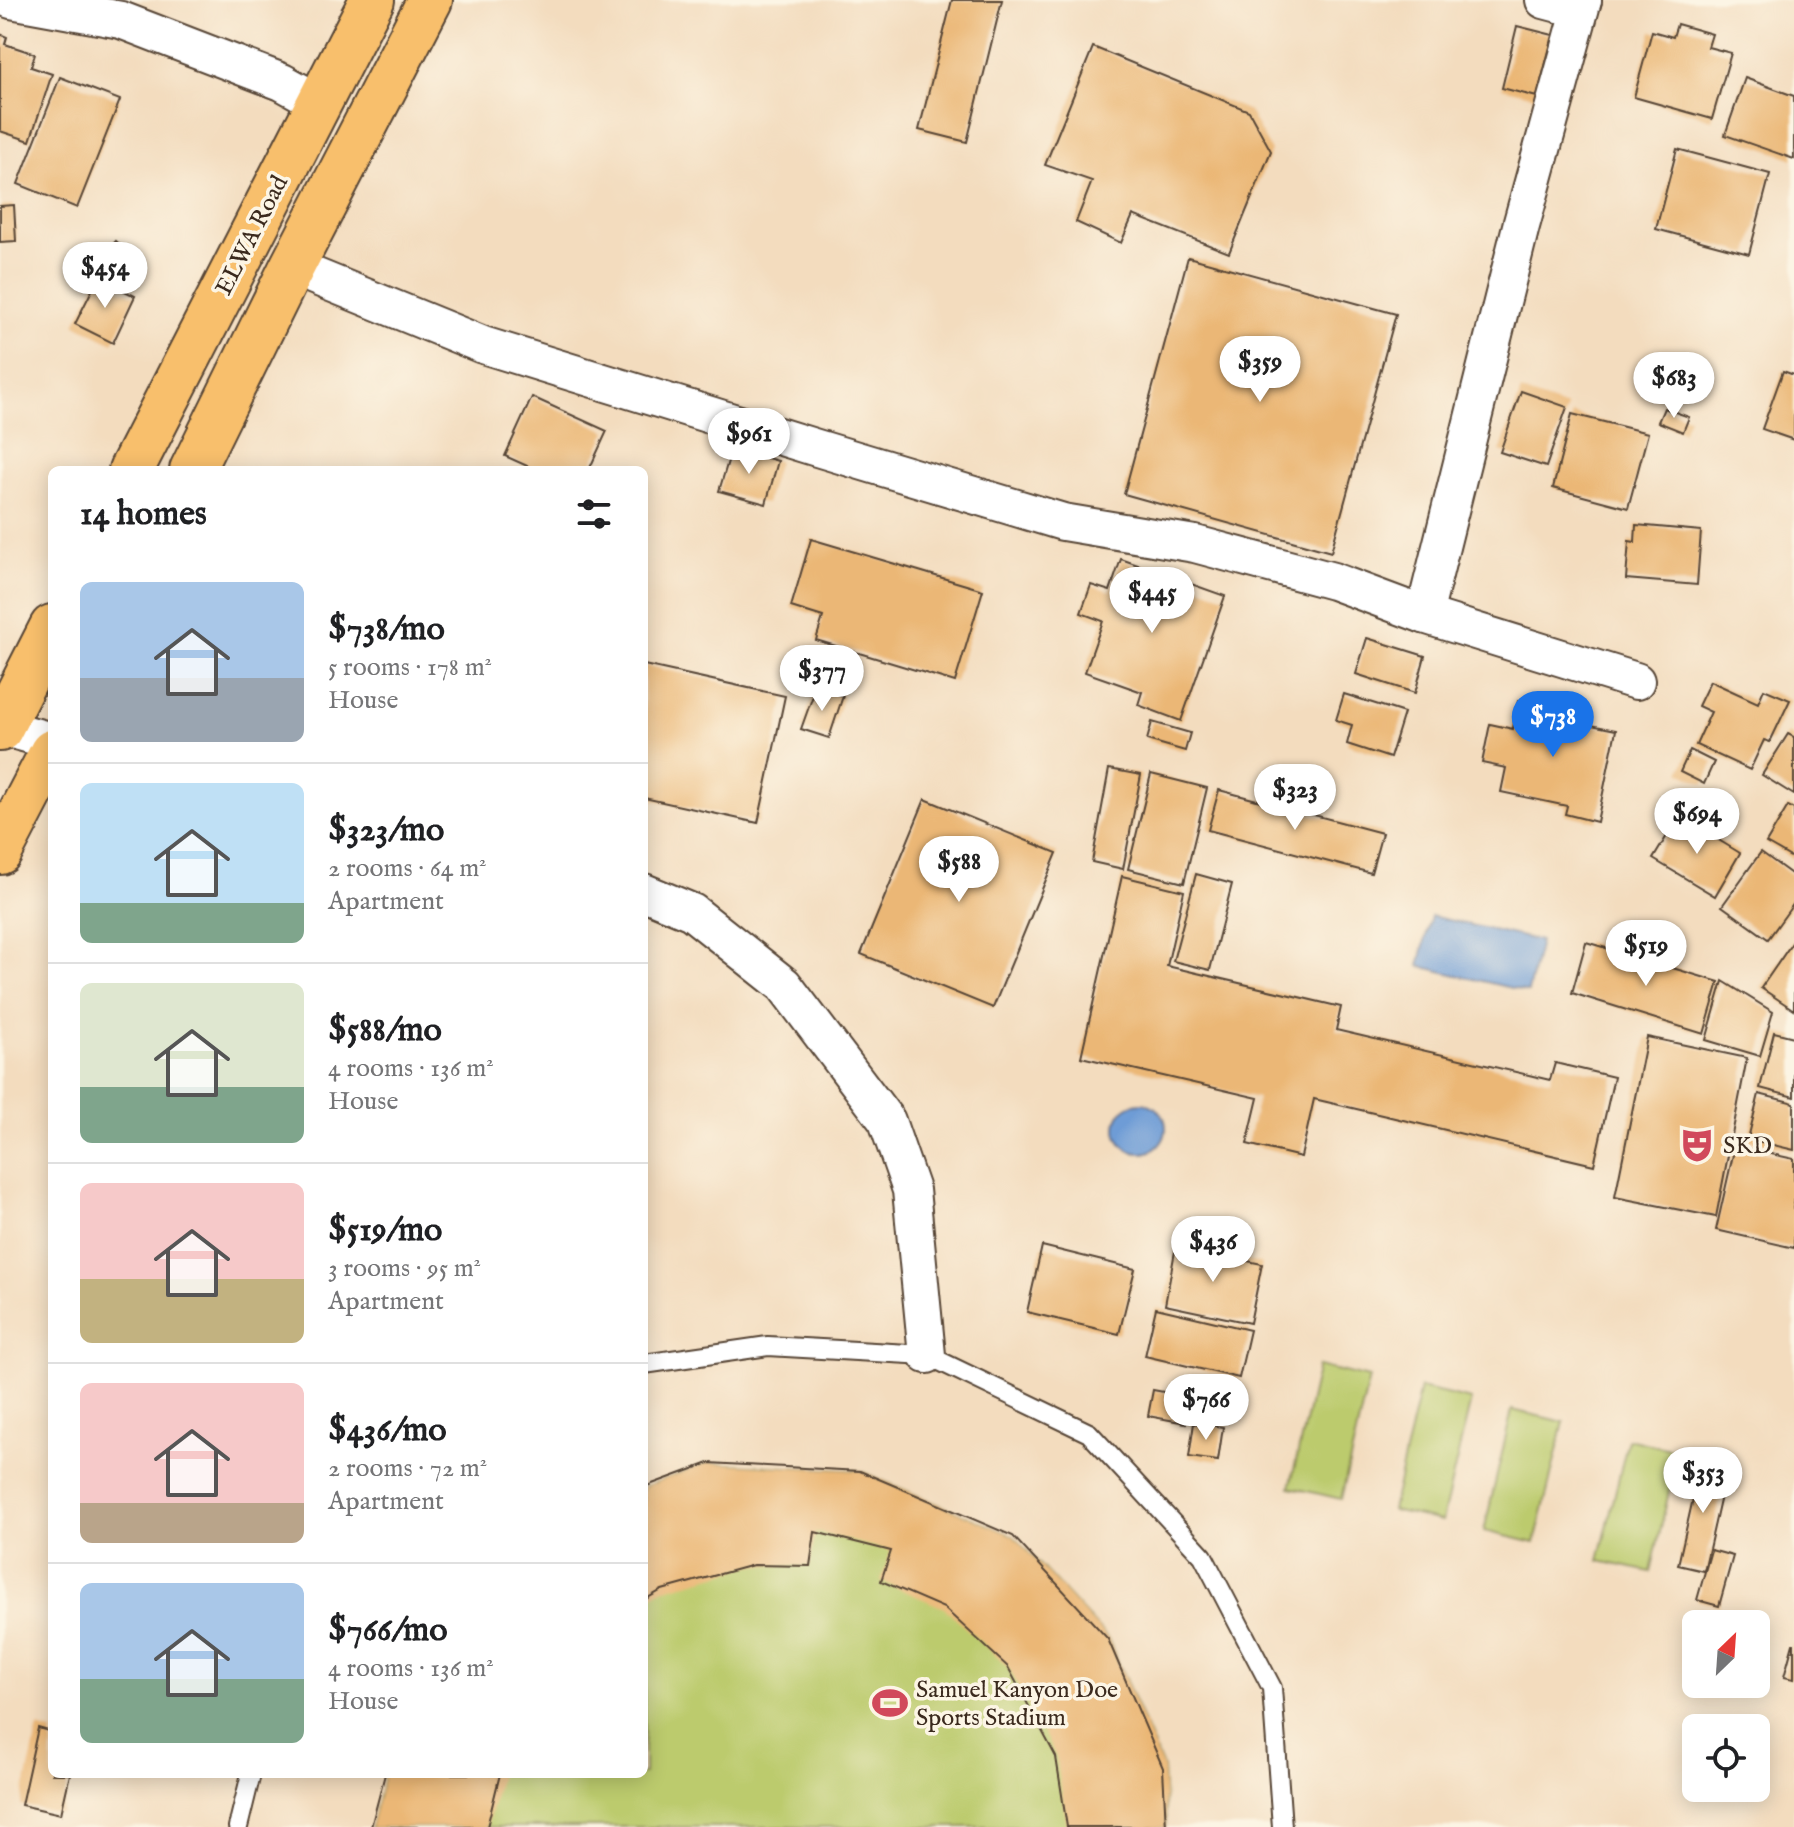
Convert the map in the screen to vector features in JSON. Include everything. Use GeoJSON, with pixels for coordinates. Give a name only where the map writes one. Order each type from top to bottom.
{"type":"FeatureCollection","features":[{"type":"Feature","properties":{"kind":"main road","name":"ELWA Road"},"geometry":{"type":"LineString","coordinates":[[133,466],[372,0]]}},
{"type":"Feature","properties":{"kind":"main road"},"geometry":{"type":"LineString","coordinates":[[194,466],[292,267],[430,0]]}},
{"type":"Feature","properties":{"kind":"main road"},"geometry":{"type":"LineString","coordinates":[[0,728],[48,635]]}},
{"type":"Feature","properties":{"kind":"main road"},"geometry":{"type":"LineString","coordinates":[[0,852],[48,760]]}},
{"type":"Feature","properties":{"kind":"street"},"geometry":{"type":"LineString","coordinates":[[11,0],[121,20],[282,82],[320,103]]}},
{"type":"Feature","properties":{"kind":"street"},"geometry":{"type":"LineString","coordinates":[[1424,615],[1521,226],[1583,0],[1559,4],[1544,0]]}},
{"type":"Feature","properties":{"kind":"street"},"geometry":{"type":"LineString","coordinates":[[292,267],[483,345],[802,444],[1063,522],[1195,544],[1318,576],[1424,615],[1636,681]]}},
{"type":"Feature","properties":{"kind":"street"},"geometry":{"type":"LineString","coordinates":[[0,728],[48,740]]}},
{"type":"Feature","properties":{"kind":"street"},"geometry":{"type":"LineString","coordinates":[[648,894],[692,912],[784,985],[887,1121],[911,1190],[927,1355]]}},
{"type":"Feature","properties":{"kind":"lane"},"geometry":{"type":"LineString","coordinates":[[648,1363],[768,1346],[927,1355],[1089,1433],[1203,1556],[1272,1688],[1282,1827]]}},
{"type":"Feature","properties":{"kind":"lane"},"geometry":{"type":"LineString","coordinates":[[238,1827],[250,1778]]}},
{"type":"Feature","properties":{"kind":"green space"},"geometry":{"type":"Polygon","coordinates":[[[1318,1366],[1369,1378],[1341,1499],[1290,1487],[1318,1366]]]}},
{"type":"Feature","properties":{"kind":"green space"},"geometry":{"type":"Polygon","coordinates":[[[1420,1388],[1471,1400],[1442,1521],[1392,1510],[1420,1388]]]}},
{"type":"Feature","properties":{"kind":"green space"},"geometry":{"type":"Polygon","coordinates":[[[1512,1410],[1564,1422],[1535,1543],[1484,1531],[1512,1410]]]}},
{"type":"Feature","properties":{"kind":"green space"},"geometry":{"type":"Polygon","coordinates":[[[1628,1439],[1678,1451],[1651,1572],[1599,1561],[1628,1439]]]}},
{"type":"Feature","properties":{"kind":"green space","name":"Samuel Kanyon Doe Sports Stadium"},"geometry":{"type":"Polygon","coordinates":[[[709,1463],[860,1471],[1013,1536],[1108,1639],[1163,1768],[1166,1827],[371,1827],[384,1778],[648,1778],[648,1486],[709,1463]]]}},
{"type":"Feature","properties":{"kind":"water"},"geometry":{"type":"Polygon","coordinates":[[[1431,916],[1540,941],[1528,992],[1419,966],[1431,916]]]}},
{"type":"Feature","properties":{"kind":"water"},"geometry":{"type":"Polygon","coordinates":[[[1141,1103],[1158,1111],[1166,1128],[1158,1145],[1141,1153],[1124,1145],[1116,1128],[1124,1111],[1141,1103]]]}},
{"type":"Feature","properties":{"kind":"building"},"geometry":{"type":"Polygon","coordinates":[[[952,0],[1002,0],[967,142],[919,130],[952,0]]]}},
{"type":"Feature","properties":{"kind":"building"},"geometry":{"type":"Polygon","coordinates":[[[1677,24],[1712,34],[1708,47],[1731,53],[1712,119],[1634,97],[1652,31],[1673,37],[1677,24]]]}},
{"type":"Feature","properties":{"kind":"building"},"geometry":{"type":"Polygon","coordinates":[[[1517,26],[1553,35],[1537,97],[1502,88],[1517,26]]]}},
{"type":"Feature","properties":{"kind":"building"},"geometry":{"type":"Polygon","coordinates":[[[0,34],[7,37],[5,44],[35,54],[31,67],[52,74],[30,141],[0,131],[0,34]]]}},
{"type":"Feature","properties":{"kind":"building"},"geometry":{"type":"Polygon","coordinates":[[[1093,47],[1249,111],[1271,151],[1229,253],[1133,215],[1121,243],[1076,222],[1092,181],[1045,165],[1093,47]]]}},
{"type":"Feature","properties":{"kind":"building"},"geometry":{"type":"Polygon","coordinates":[[[60,77],[120,100],[77,208],[18,184],[60,77]]]}},
{"type":"Feature","properties":{"kind":"building"},"geometry":{"type":"Polygon","coordinates":[[[1745,78],[1794,96],[1794,159],[1725,135],[1745,78]]]}},
{"type":"Feature","properties":{"kind":"building"},"geometry":{"type":"Polygon","coordinates":[[[1677,149],[1770,174],[1749,254],[1656,229],[1677,149]]]}},
{"type":"Feature","properties":{"kind":"building"},"geometry":{"type":"Polygon","coordinates":[[[14,205],[16,241],[0,242],[0,206],[14,205]]]}},
{"type":"Feature","properties":{"kind":"building"},"geometry":{"type":"Polygon","coordinates":[[[116,241],[142,264],[131,275],[106,252],[116,241]]]}},
{"type":"Feature","properties":{"kind":"building"},"geometry":{"type":"Polygon","coordinates":[[[1188,257],[1396,314],[1331,552],[1124,494],[1188,257]]]}},
{"type":"Feature","properties":{"kind":"building"},"geometry":{"type":"Polygon","coordinates":[[[98,278],[135,296],[113,343],[75,324],[98,278]]]}},
{"type":"Feature","properties":{"kind":"building"},"geometry":{"type":"Polygon","coordinates":[[[1783,371],[1794,375],[1794,440],[1762,429],[1783,371]]]}},
{"type":"Feature","properties":{"kind":"building"},"geometry":{"type":"Polygon","coordinates":[[[1521,391],[1567,407],[1546,467],[1500,452],[1521,391]]]}},
{"type":"Feature","properties":{"kind":"building"},"geometry":{"type":"Polygon","coordinates":[[[532,397],[607,431],[591,466],[527,466],[505,456],[532,397]]]}},
{"type":"Feature","properties":{"kind":"building"},"geometry":{"type":"Polygon","coordinates":[[[1664,408],[1689,417],[1683,432],[1658,422],[1664,408]]]}},
{"type":"Feature","properties":{"kind":"building"},"geometry":{"type":"Polygon","coordinates":[[[1572,414],[1648,433],[1628,508],[1553,488],[1572,414]]]}},
{"type":"Feature","properties":{"kind":"building"},"geometry":{"type":"Polygon","coordinates":[[[732,448],[778,461],[766,504],[719,491],[732,448]]]}},
{"type":"Feature","properties":{"kind":"building"},"geometry":{"type":"Polygon","coordinates":[[[1636,525],[1701,531],[1697,585],[1626,579],[1629,541],[1635,542],[1636,525]]]}},
{"type":"Feature","properties":{"kind":"building"},"geometry":{"type":"Polygon","coordinates":[[[811,539],[983,590],[955,682],[816,640],[823,617],[791,607],[811,539]]]}},
{"type":"Feature","properties":{"kind":"building"},"geometry":{"type":"Polygon","coordinates":[[[1121,559],[1225,596],[1181,721],[1138,705],[1142,692],[1085,672],[1103,621],[1081,613],[1091,585],[1110,591],[1121,559]]]}},
{"type":"Feature","properties":{"kind":"building"},"geometry":{"type":"Polygon","coordinates":[[[1367,638],[1425,656],[1415,693],[1356,674],[1367,638]]]}},
{"type":"Feature","properties":{"kind":"building"},"geometry":{"type":"Polygon","coordinates":[[[648,666],[785,696],[758,823],[648,799],[648,666]]]}},
{"type":"Feature","properties":{"kind":"building"},"geometry":{"type":"Polygon","coordinates":[[[1710,681],[1758,703],[1764,689],[1790,700],[1770,742],[1764,740],[1750,770],[1696,745],[1711,712],[1698,706],[1710,681]]]}},
{"type":"Feature","properties":{"kind":"building"},"geometry":{"type":"Polygon","coordinates":[[[816,687],[843,696],[829,738],[801,729],[816,687]]]}},
{"type":"Feature","properties":{"kind":"building"},"geometry":{"type":"Polygon","coordinates":[[[1344,694],[1404,713],[1390,758],[1347,744],[1352,725],[1336,720],[1344,694]]]}},
{"type":"Feature","properties":{"kind":"building"},"geometry":{"type":"Polygon","coordinates":[[[1518,701],[1567,712],[1566,720],[1616,730],[1597,822],[1565,814],[1567,806],[1501,792],[1506,768],[1482,763],[1490,724],[1513,729],[1518,701]]]}},
{"type":"Feature","properties":{"kind":"building"},"geometry":{"type":"Polygon","coordinates":[[[1152,722],[1190,733],[1185,751],[1147,740],[1152,722]]]}},
{"type":"Feature","properties":{"kind":"building"},"geometry":{"type":"Polygon","coordinates":[[[1788,734],[1794,737],[1794,795],[1762,775],[1788,734]]]}},
{"type":"Feature","properties":{"kind":"building"},"geometry":{"type":"Polygon","coordinates":[[[1690,750],[1714,762],[1704,784],[1680,772],[1690,750]]]}},
{"type":"Feature","properties":{"kind":"building"},"geometry":{"type":"Polygon","coordinates":[[[1109,769],[1141,775],[1123,869],[1092,862],[1109,769]]]}},
{"type":"Feature","properties":{"kind":"building"},"geometry":{"type":"Polygon","coordinates":[[[1151,774],[1207,788],[1184,883],[1128,869],[1151,774]]]}},
{"type":"Feature","properties":{"kind":"building"},"geometry":{"type":"Polygon","coordinates":[[[1219,790],[1382,833],[1371,873],[1208,830],[1219,790]]]}},
{"type":"Feature","properties":{"kind":"building"},"geometry":{"type":"Polygon","coordinates":[[[925,799],[1057,853],[993,1008],[861,954],[925,799]]]}},
{"type":"Feature","properties":{"kind":"building"},"geometry":{"type":"Polygon","coordinates":[[[1788,806],[1794,809],[1794,859],[1766,843],[1788,806]]]}},
{"type":"Feature","properties":{"kind":"building"},"geometry":{"type":"Polygon","coordinates":[[[1679,816],[1740,853],[1715,896],[1653,859],[1679,816]]]}},
{"type":"Feature","properties":{"kind":"building"},"geometry":{"type":"Polygon","coordinates":[[[1761,852],[1794,876],[1794,903],[1768,939],[1722,906],[1761,852]]]}},
{"type":"Feature","properties":{"kind":"building"},"geometry":{"type":"Polygon","coordinates":[[[1196,874],[1232,884],[1210,970],[1173,961],[1196,874]]]}},
{"type":"Feature","properties":{"kind":"building"},"geometry":{"type":"Polygon","coordinates":[[[1122,876],[1184,891],[1167,966],[1341,1007],[1336,1030],[1550,1080],[1555,1063],[1614,1077],[1594,1165],[1314,1099],[1301,1157],[1247,1144],[1258,1098],[1081,1057],[1122,876]]]}},
{"type":"Feature","properties":{"kind":"building"},"geometry":{"type":"Polygon","coordinates":[[[1794,940],[1794,1010],[1761,988],[1794,940]]]}},
{"type":"Feature","properties":{"kind":"building"},"geometry":{"type":"Polygon","coordinates":[[[1586,942],[1719,982],[1704,1034],[1572,993],[1586,942]]]}},
{"type":"Feature","properties":{"kind":"building"},"geometry":{"type":"Polygon","coordinates":[[[1723,981],[1773,1012],[1760,1056],[1706,1040],[1723,981]]]}},
{"type":"Feature","properties":{"kind":"building"},"geometry":{"type":"Polygon","coordinates":[[[1774,1032],[1794,1037],[1794,1097],[1760,1088],[1774,1032]]]}},
{"type":"Feature","properties":{"kind":"building"},"geometry":{"type":"Polygon","coordinates":[[[1647,1037],[1747,1058],[1716,1217],[1615,1197],[1647,1037]]]}},
{"type":"Feature","properties":{"kind":"building"},"geometry":{"type":"Polygon","coordinates":[[[1759,1094],[1794,1103],[1794,1150],[1748,1139],[1759,1094]]]}},
{"type":"Feature","properties":{"kind":"building"},"geometry":{"type":"Polygon","coordinates":[[[1735,1146],[1794,1159],[1794,1248],[1716,1230],[1735,1146]]]}},
{"type":"Feature","properties":{"kind":"building"},"geometry":{"type":"Polygon","coordinates":[[[1042,1246],[1135,1269],[1119,1334],[1027,1312],[1042,1246]]]}},
{"type":"Feature","properties":{"kind":"building"},"geometry":{"type":"Polygon","coordinates":[[[1176,1246],[1262,1264],[1250,1323],[1165,1305],[1176,1246]]]}},
{"type":"Feature","properties":{"kind":"building"},"geometry":{"type":"Polygon","coordinates":[[[1156,1308],[1250,1330],[1239,1378],[1145,1356],[1156,1308]]]}},
{"type":"Feature","properties":{"kind":"building"},"geometry":{"type":"Polygon","coordinates":[[[1153,1390],[1191,1397],[1186,1423],[1148,1416],[1153,1390]]]}},
{"type":"Feature","properties":{"kind":"building"},"geometry":{"type":"Polygon","coordinates":[[[1194,1423],[1223,1427],[1218,1461],[1189,1457],[1194,1423]]]}},
{"type":"Feature","properties":{"kind":"building"},"geometry":{"type":"Polygon","coordinates":[[[1702,1459],[1728,1465],[1704,1571],[1678,1565],[1702,1459]]]}},
{"type":"Feature","properties":{"kind":"building"},"geometry":{"type":"Polygon","coordinates":[[[709,1463],[860,1471],[1013,1536],[1108,1639],[1163,1768],[1166,1827],[1067,1827],[1056,1757],[1008,1667],[944,1608],[881,1581],[891,1551],[815,1532],[810,1566],[753,1565],[662,1590],[648,1598],[648,1486],[709,1463]]]}},
{"type":"Feature","properties":{"kind":"building"},"geometry":{"type":"Polygon","coordinates":[[[1711,1550],[1733,1556],[1719,1606],[1697,1600],[1711,1550]]]}},
{"type":"Feature","properties":{"kind":"building"},"geometry":{"type":"Polygon","coordinates":[[[1794,1644],[1794,1679],[1784,1677],[1794,1644]]]}},
{"type":"Feature","properties":{"kind":"building"},"geometry":{"type":"Polygon","coordinates":[[[38,1728],[48,1731],[48,1778],[69,1778],[61,1814],[21,1805],[38,1728]]]}},
{"type":"Feature","properties":{"kind":"building"},"geometry":{"type":"Polygon","coordinates":[[[384,1778],[499,1778],[487,1827],[371,1827],[384,1778]]]}},
{"type":"Feature","properties":{"kind":"place","name":"SKD"},"geometry":{"type":"Point","coordinates":[1697,1145]}},
{"type":"Feature","properties":{"kind":"place","name":"Samuel Kanyon Doe Sports Stadium"},"geometry":{"type":"Point","coordinates":[890,1703]}}]}
